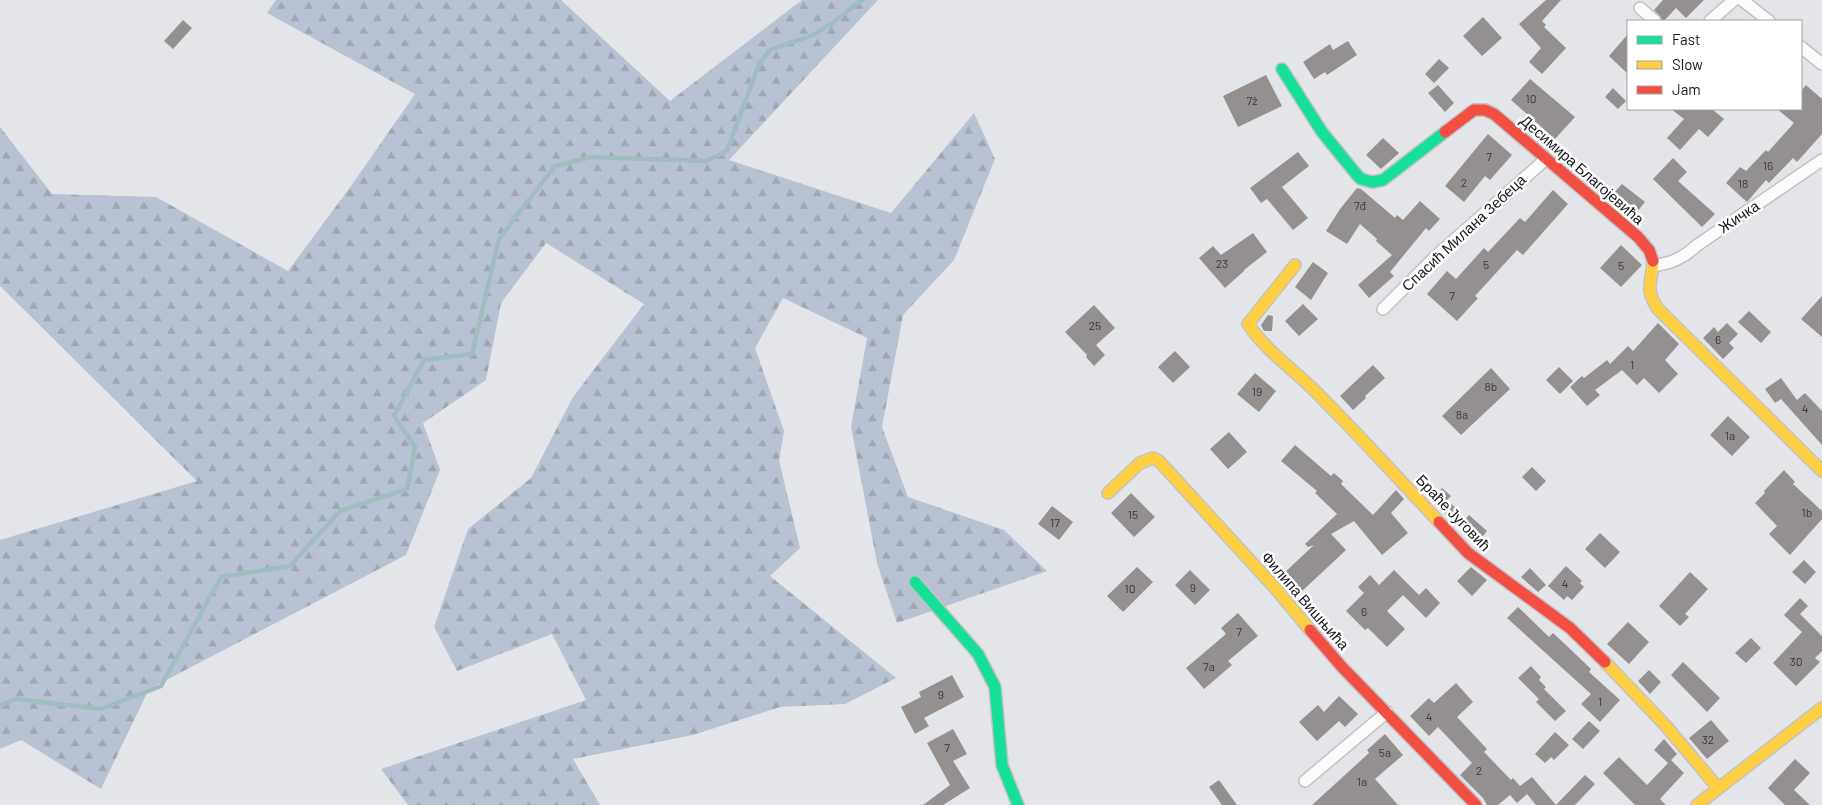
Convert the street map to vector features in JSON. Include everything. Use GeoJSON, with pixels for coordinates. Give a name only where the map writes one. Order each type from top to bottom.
{"type":"FeatureCollection","features":[{"type":"Feature","properties":{"kind":"street"},"geometry":{"type":"LineString","coordinates":[[1711,20],[1734,0]]}},
{"type":"Feature","properties":{"kind":"street"},"geometry":{"type":"LineString","coordinates":[[1742,0],[1767,20]]}},
{"type":"Feature","properties":{"kind":"street"},"geometry":{"type":"LineString","coordinates":[[1640,8],[1654,20]]}},
{"type":"Feature","properties":{"kind":"street"},"geometry":{"type":"LineString","coordinates":[[1802,48],[1822,64]]}},
{"type":"Feature","properties":{"kind":"street","name":"Десимира Благојевића"},"geometry":{"type":"LineString","coordinates":[[1282,69],[1322,132],[1357,175],[1366,181],[1378,182],[1383,180],[1468,114],[1481,109],[1494,114],[1638,237],[1650,251],[1653,266]]}},
{"type":"Feature","properties":{"kind":"street","name":"Спасић Милана Зебеца"},"geometry":{"type":"LineString","coordinates":[[1383,309],[1436,256],[1546,159]]}},
{"type":"Feature","properties":{"kind":"street","name":"Жичка"},"geometry":{"type":"LineString","coordinates":[[1653,266],[1666,264],[1682,257],[1822,160]]}},
{"type":"Feature","properties":{"kind":"street","name":"Браће Југовић"},"geometry":{"type":"LineString","coordinates":[[1295,265],[1248,324],[1258,339],[1296,372],[1356,432],[1468,554],[1570,628],[1612,668],[1637,693],[1718,788]]}},
{"type":"Feature","properties":{"kind":"street"},"geometry":{"type":"LineString","coordinates":[[1653,266],[1648,283],[1648,291],[1658,309],[1822,471]]}},
{"type":"Feature","properties":{"kind":"street","name":"Филипа Вишњића"},"geometry":{"type":"LineString","coordinates":[[1108,493],[1140,463],[1153,458],[1159,462],[1276,589],[1342,667],[1476,805]]}},
{"type":"Feature","properties":{"kind":"street"},"geometry":{"type":"LineString","coordinates":[[915,582],[978,654],[995,687],[1002,765],[1018,805]]}},
{"type":"Feature","properties":{"kind":"street"},"geometry":{"type":"LineString","coordinates":[[1697,805],[1822,708]]}},
{"type":"Feature","properties":{"kind":"street"},"geometry":{"type":"LineString","coordinates":[[1304,781],[1387,712]]}},
{"type":"Feature","properties":{"kind":"green space"},"geometry":{"type":"Polygon","coordinates":[[[276,0],[561,0],[670,101],[802,0],[878,0],[729,160],[891,213],[974,113],[995,159],[954,260],[903,315],[882,427],[908,497],[1004,530],[1047,571],[897,623],[877,563],[851,427],[867,338],[783,298],[755,348],[784,431],[779,460],[800,548],[770,576],[896,678],[845,704],[780,707],[693,735],[573,759],[600,805],[408,805],[381,769],[586,700],[552,634],[457,671],[434,627],[468,529],[531,478],[573,397],[644,304],[546,243],[501,303],[486,380],[423,423],[440,470],[406,555],[149,689],[101,789],[21,740],[0,749],[0,540],[197,481],[0,286],[0,127],[52,194],[156,197],[288,271],[351,186],[415,94],[267,13],[276,0]]]}},
{"type":"Feature","properties":{"kind":"building"},"geometry":{"type":"Polygon","coordinates":[[[1546,0],[1561,0],[1542,21],[1546,25],[1544,27],[1566,48],[1542,74],[1529,62],[1541,48],[1519,24],[1546,0]]]}},
{"type":"Feature","properties":{"kind":"building"},"geometry":{"type":"Polygon","coordinates":[[[1663,0],[1704,0],[1686,18],[1676,8],[1665,20],[1662,20],[1654,10],[1663,0]]]}},
{"type":"Feature","properties":{"kind":"building"},"geometry":{"type":"Polygon","coordinates":[[[1483,17],[1502,38],[1482,56],[1463,36],[1483,17]]]}},
{"type":"Feature","properties":{"kind":"building"},"geometry":{"type":"Polygon","coordinates":[[[183,20],[192,28],[173,49],[164,41],[183,20]]]}},
{"type":"Feature","properties":{"kind":"building"},"geometry":{"type":"Polygon","coordinates":[[[1627,35],[1627,73],[1609,56],[1627,35]]]}},
{"type":"Feature","properties":{"kind":"building"},"geometry":{"type":"Polygon","coordinates":[[[1348,41],[1357,55],[1327,75],[1325,72],[1314,79],[1303,62],[1330,44],[1333,50],[1348,41]]]}},
{"type":"Feature","properties":{"kind":"building"},"geometry":{"type":"Polygon","coordinates":[[[1439,59],[1449,68],[1434,83],[1425,74],[1439,59]]]}},
{"type":"Feature","properties":{"kind":"building"},"geometry":{"type":"Polygon","coordinates":[[[1266,75],[1282,106],[1238,127],[1223,96],[1266,75]]]}},
{"type":"Feature","properties":{"kind":"building"},"geometry":{"type":"Polygon","coordinates":[[[1530,79],[1575,117],[1555,139],[1511,100],[1530,79]]]}},
{"type":"Feature","properties":{"kind":"building"},"geometry":{"type":"Polygon","coordinates":[[[1438,85],[1454,103],[1445,112],[1428,93],[1438,85]]]}},
{"type":"Feature","properties":{"kind":"building"},"geometry":{"type":"Polygon","coordinates":[[[1806,85],[1822,99],[1822,134],[1797,162],[1793,158],[1769,183],[1766,180],[1747,202],[1726,183],[1740,167],[1746,171],[1766,150],[1768,152],[1794,123],[1778,110],[1802,110],[1802,90],[1806,85]]]}},
{"type":"Feature","properties":{"kind":"building"},"geometry":{"type":"Polygon","coordinates":[[[1613,88],[1626,101],[1618,109],[1605,97],[1613,88]]]}},
{"type":"Feature","properties":{"kind":"building"},"geometry":{"type":"Polygon","coordinates":[[[1672,110],[1713,110],[1724,119],[1708,137],[1699,129],[1680,150],[1667,138],[1684,119],[1672,110]]]}},
{"type":"Feature","properties":{"kind":"building"},"geometry":{"type":"Polygon","coordinates":[[[1488,134],[1512,155],[1490,180],[1485,176],[1464,202],[1445,186],[1488,134]]]}},
{"type":"Feature","properties":{"kind":"building"},"geometry":{"type":"Polygon","coordinates":[[[1383,138],[1399,153],[1381,169],[1366,155],[1383,138]]]}},
{"type":"Feature","properties":{"kind":"building"},"geometry":{"type":"Polygon","coordinates":[[[1298,152],[1309,166],[1282,187],[1308,218],[1293,230],[1267,199],[1261,203],[1250,188],[1298,152]]]}},
{"type":"Feature","properties":{"kind":"building"},"geometry":{"type":"Polygon","coordinates":[[[1673,158],[1687,172],[1678,181],[1715,214],[1702,227],[1653,179],[1673,158]]]}},
{"type":"Feature","properties":{"kind":"building"},"geometry":{"type":"Polygon","coordinates":[[[1622,184],[1645,202],[1635,214],[1612,195],[1622,184]]]}},
{"type":"Feature","properties":{"kind":"building"},"geometry":{"type":"Polygon","coordinates":[[[1357,188],[1361,189],[1395,218],[1397,215],[1403,220],[1420,201],[1440,219],[1429,231],[1426,228],[1390,272],[1394,276],[1369,298],[1358,285],[1392,255],[1360,224],[1347,244],[1326,231],[1340,209],[1357,188]]]}},
{"type":"Feature","properties":{"kind":"building"},"geometry":{"type":"Polygon","coordinates":[[[1553,190],[1568,204],[1523,255],[1517,250],[1475,296],[1478,298],[1457,321],[1427,294],[1447,271],[1456,279],[1484,248],[1488,252],[1520,218],[1525,222],[1553,190]]]}},
{"type":"Feature","properties":{"kind":"building"},"geometry":{"type":"Polygon","coordinates":[[[1253,233],[1267,252],[1225,288],[1199,258],[1213,246],[1221,255],[1253,233]]]}},
{"type":"Feature","properties":{"kind":"building"},"geometry":{"type":"Polygon","coordinates":[[[1621,245],[1642,265],[1621,287],[1600,268],[1621,245]]]}},
{"type":"Feature","properties":{"kind":"building"},"geometry":{"type":"Polygon","coordinates":[[[1313,262],[1328,273],[1311,300],[1295,287],[1313,262]]]}},
{"type":"Feature","properties":{"kind":"building"},"geometry":{"type":"Polygon","coordinates":[[[1822,296],[1822,337],[1801,319],[1822,296]]]}},
{"type":"Feature","properties":{"kind":"building"},"geometry":{"type":"Polygon","coordinates":[[[1303,304],[1318,319],[1299,336],[1285,321],[1303,304]]]}},
{"type":"Feature","properties":{"kind":"building"},"geometry":{"type":"Polygon","coordinates":[[[1094,305],[1115,328],[1096,345],[1105,355],[1094,366],[1086,357],[1087,355],[1065,332],[1094,305]]]}},
{"type":"Feature","properties":{"kind":"building"},"geometry":{"type":"Polygon","coordinates":[[[1749,311],[1771,332],[1761,343],[1738,322],[1749,311]]]}},
{"type":"Feature","properties":{"kind":"building"},"geometry":{"type":"Polygon","coordinates":[[[1268,315],[1273,316],[1272,331],[1264,331],[1261,325],[1268,315]]]}},
{"type":"Feature","properties":{"kind":"building"},"geometry":{"type":"Polygon","coordinates":[[[1658,323],[1679,344],[1665,360],[1678,374],[1659,393],[1644,378],[1637,385],[1622,370],[1595,390],[1600,395],[1587,406],[1570,387],[1582,376],[1584,378],[1607,360],[1610,364],[1628,346],[1633,351],[1658,323]]]}},
{"type":"Feature","properties":{"kind":"building"},"geometry":{"type":"Polygon","coordinates":[[[1727,323],[1738,334],[1729,343],[1734,348],[1723,359],[1703,338],[1714,327],[1718,332],[1727,323]]]}},
{"type":"Feature","properties":{"kind":"building"},"geometry":{"type":"Polygon","coordinates":[[[1175,351],[1190,367],[1173,383],[1158,367],[1175,351]]]}},
{"type":"Feature","properties":{"kind":"building"},"geometry":{"type":"Polygon","coordinates":[[[1373,365],[1385,378],[1353,410],[1340,396],[1373,365]]]}},
{"type":"Feature","properties":{"kind":"building"},"geometry":{"type":"Polygon","coordinates":[[[1559,367],[1573,381],[1560,394],[1546,380],[1559,367]]]}},
{"type":"Feature","properties":{"kind":"building"},"geometry":{"type":"Polygon","coordinates":[[[1491,368],[1510,389],[1461,435],[1442,416],[1491,368]]]}},
{"type":"Feature","properties":{"kind":"building"},"geometry":{"type":"Polygon","coordinates":[[[1255,373],[1276,391],[1259,412],[1237,394],[1255,373]]]}},
{"type":"Feature","properties":{"kind":"building"},"geometry":{"type":"Polygon","coordinates":[[[1781,378],[1797,400],[1805,393],[1822,411],[1822,445],[1781,399],[1775,403],[1765,389],[1781,378]]]}},
{"type":"Feature","properties":{"kind":"building"},"geometry":{"type":"Polygon","coordinates":[[[1728,416],[1750,437],[1732,456],[1710,435],[1728,416]]]}},
{"type":"Feature","properties":{"kind":"building"},"geometry":{"type":"Polygon","coordinates":[[[1229,432],[1247,452],[1228,469],[1210,449],[1229,432]]]}},
{"type":"Feature","properties":{"kind":"building"},"geometry":{"type":"Polygon","coordinates":[[[1295,445],[1331,476],[1334,473],[1343,481],[1341,484],[1373,515],[1396,490],[1404,499],[1391,513],[1408,533],[1382,555],[1354,521],[1331,534],[1346,550],[1300,593],[1283,574],[1314,545],[1308,547],[1305,544],[1337,514],[1315,493],[1317,491],[1281,461],[1295,445]]]}},
{"type":"Feature","properties":{"kind":"building"},"geometry":{"type":"Polygon","coordinates":[[[1532,467],[1546,481],[1536,491],[1522,477],[1532,467]]]}},
{"type":"Feature","properties":{"kind":"building"},"geometry":{"type":"Polygon","coordinates":[[[1784,470],[1795,482],[1793,484],[1822,511],[1822,519],[1790,555],[1769,534],[1777,526],[1755,503],[1784,470]]]}},
{"type":"Feature","properties":{"kind":"building"},"geometry":{"type":"Polygon","coordinates":[[[1442,488],[1451,496],[1447,500],[1457,509],[1449,518],[1432,499],[1442,488]]]}},
{"type":"Feature","properties":{"kind":"building"},"geometry":{"type":"Polygon","coordinates":[[[1131,493],[1155,517],[1134,537],[1111,513],[1131,493]]]}},
{"type":"Feature","properties":{"kind":"building"},"geometry":{"type":"Polygon","coordinates":[[[1052,506],[1073,522],[1059,540],[1038,524],[1052,506]]]}},
{"type":"Feature","properties":{"kind":"building"},"geometry":{"type":"Polygon","coordinates":[[[1469,515],[1487,531],[1479,541],[1460,526],[1469,515]]]}},
{"type":"Feature","properties":{"kind":"building"},"geometry":{"type":"Polygon","coordinates":[[[1600,533],[1620,552],[1605,568],[1585,549],[1600,533]]]}},
{"type":"Feature","properties":{"kind":"building"},"geometry":{"type":"Polygon","coordinates":[[[1804,560],[1816,572],[1805,584],[1792,572],[1804,560]]]}},
{"type":"Feature","properties":{"kind":"building"},"geometry":{"type":"Polygon","coordinates":[[[1566,566],[1582,581],[1580,583],[1584,587],[1572,600],[1567,596],[1564,600],[1548,586],[1566,566]]]}},
{"type":"Feature","properties":{"kind":"building"},"geometry":{"type":"Polygon","coordinates":[[[1137,567],[1153,582],[1123,612],[1107,596],[1137,567]]]}},
{"type":"Feature","properties":{"kind":"building"},"geometry":{"type":"Polygon","coordinates":[[[1471,567],[1487,580],[1472,596],[1457,581],[1471,567]]]}},
{"type":"Feature","properties":{"kind":"building"},"geometry":{"type":"Polygon","coordinates":[[[1530,568],[1546,585],[1538,592],[1521,577],[1530,568]]]}},
{"type":"Feature","properties":{"kind":"building"},"geometry":{"type":"Polygon","coordinates":[[[1190,570],[1210,590],[1195,605],[1175,585],[1190,570]]]}},
{"type":"Feature","properties":{"kind":"building"},"geometry":{"type":"Polygon","coordinates":[[[1394,570],[1419,595],[1426,588],[1440,603],[1426,618],[1403,595],[1387,611],[1405,629],[1387,647],[1368,628],[1365,630],[1346,611],[1364,593],[1358,587],[1370,575],[1379,585],[1394,570]]]}},
{"type":"Feature","properties":{"kind":"building"},"geometry":{"type":"Polygon","coordinates":[[[1690,572],[1708,589],[1685,614],[1689,617],[1680,626],[1659,606],[1690,572]]]}},
{"type":"Feature","properties":{"kind":"building"},"geometry":{"type":"Polygon","coordinates":[[[1800,598],[1808,606],[1800,614],[1822,636],[1822,651],[1815,658],[1820,662],[1796,686],[1773,663],[1802,632],[1784,615],[1800,598]]]}},
{"type":"Feature","properties":{"kind":"building"},"geometry":{"type":"Polygon","coordinates":[[[1518,607],[1549,637],[1553,633],[1591,669],[1589,672],[1620,700],[1600,722],[1581,704],[1591,694],[1507,618],[1518,607]]]}},
{"type":"Feature","properties":{"kind":"building"},"geometry":{"type":"Polygon","coordinates":[[[1238,613],[1258,636],[1228,661],[1232,665],[1204,689],[1186,668],[1226,634],[1221,628],[1238,613]]]}},
{"type":"Feature","properties":{"kind":"building"},"geometry":{"type":"Polygon","coordinates":[[[1628,622],[1649,642],[1629,664],[1607,644],[1628,622]]]}},
{"type":"Feature","properties":{"kind":"building"},"geometry":{"type":"Polygon","coordinates":[[[1751,638],[1761,648],[1746,663],[1735,653],[1751,638]]]}},
{"type":"Feature","properties":{"kind":"building"},"geometry":{"type":"Polygon","coordinates":[[[1683,662],[1720,698],[1707,712],[1671,675],[1683,662]]]}},
{"type":"Feature","properties":{"kind":"building"},"geometry":{"type":"Polygon","coordinates":[[[1531,666],[1541,677],[1539,680],[1546,687],[1544,689],[1566,711],[1555,721],[1536,702],[1539,699],[1518,678],[1531,666]]]}},
{"type":"Feature","properties":{"kind":"building"},"geometry":{"type":"Polygon","coordinates":[[[1649,670],[1661,682],[1650,694],[1638,681],[1649,670]]]}},
{"type":"Feature","properties":{"kind":"building"},"geometry":{"type":"Polygon","coordinates":[[[952,675],[964,697],[924,718],[929,726],[915,734],[901,707],[921,697],[919,692],[952,675]]]}},
{"type":"Feature","properties":{"kind":"building"},"geometry":{"type":"Polygon","coordinates":[[[1456,683],[1473,702],[1457,717],[1487,749],[1484,752],[1511,780],[1513,778],[1520,786],[1532,777],[1556,805],[1536,805],[1527,794],[1517,803],[1510,795],[1498,805],[1487,805],[1483,798],[1460,775],[1472,763],[1438,727],[1429,736],[1410,716],[1429,698],[1434,703],[1456,683]]]}},
{"type":"Feature","properties":{"kind":"building"},"geometry":{"type":"Polygon","coordinates":[[[1339,696],[1358,714],[1345,727],[1339,721],[1317,741],[1299,722],[1318,705],[1324,712],[1339,696]]]}},
{"type":"Feature","properties":{"kind":"building"},"geometry":{"type":"Polygon","coordinates":[[[1711,720],[1729,741],[1707,759],[1689,738],[1711,720]]]}},
{"type":"Feature","properties":{"kind":"building"},"geometry":{"type":"Polygon","coordinates":[[[1589,721],[1600,731],[1583,749],[1572,739],[1589,721]]]}},
{"type":"Feature","properties":{"kind":"building"},"geometry":{"type":"Polygon","coordinates":[[[953,729],[967,754],[953,761],[970,788],[943,805],[923,805],[950,785],[927,743],[953,729]]]}},
{"type":"Feature","properties":{"kind":"building"},"geometry":{"type":"Polygon","coordinates":[[[1555,732],[1569,745],[1554,760],[1551,757],[1545,763],[1535,754],[1555,732]]]}},
{"type":"Feature","properties":{"kind":"building"},"geometry":{"type":"Polygon","coordinates":[[[1385,734],[1403,755],[1375,779],[1398,805],[1312,805],[1369,753],[1367,750],[1385,734]]]}},
{"type":"Feature","properties":{"kind":"building"},"geometry":{"type":"Polygon","coordinates":[[[1664,739],[1677,754],[1668,763],[1654,750],[1664,739]]]}},
{"type":"Feature","properties":{"kind":"building"},"geometry":{"type":"Polygon","coordinates":[[[1619,757],[1647,785],[1671,760],[1684,773],[1660,799],[1666,805],[1635,805],[1603,773],[1619,757]]]}},
{"type":"Feature","properties":{"kind":"building"},"geometry":{"type":"Polygon","coordinates":[[[1795,759],[1810,773],[1794,790],[1810,805],[1785,805],[1768,788],[1795,759]]]}},
{"type":"Feature","properties":{"kind":"building"},"geometry":{"type":"Polygon","coordinates":[[[1585,775],[1595,784],[1575,805],[1556,805],[1585,775]]]}},
{"type":"Feature","properties":{"kind":"building"},"geometry":{"type":"Polygon","coordinates":[[[1219,780],[1237,805],[1222,805],[1209,787],[1219,780]]]}},
{"type":"Feature","properties":{"kind":"waterway"},"geometry":{"type":"LineString","coordinates":[[0,706],[15,699],[101,709],[161,686],[221,577],[290,566],[340,511],[407,489],[415,447],[394,416],[424,360],[472,354],[499,239],[555,166],[591,157],[707,161],[727,151],[759,64],[770,50],[813,35],[831,24],[862,0]]}},
{"type":"Feature","properties":{"kind":"traffic: fast"},"geometry":{"type":"LineString","coordinates":[[1282,69],[1322,132],[1361,179],[1372,182],[1383,180],[1445,132]]}},
{"type":"Feature","properties":{"kind":"traffic: fast"},"geometry":{"type":"LineString","coordinates":[[915,582],[978,654],[995,687],[1002,765],[1018,805]]}},
{"type":"Feature","properties":{"kind":"traffic: slow"},"geometry":{"type":"LineString","coordinates":[[1653,261],[1650,290],[1658,309],[1822,471]]}},
{"type":"Feature","properties":{"kind":"traffic: slow"},"geometry":{"type":"LineString","coordinates":[[1295,265],[1248,324],[1263,342],[1331,407],[1439,522]]}},
{"type":"Feature","properties":{"kind":"traffic: slow"},"geometry":{"type":"LineString","coordinates":[[1108,493],[1140,463],[1153,458],[1159,461],[1276,589],[1310,630]]}},
{"type":"Feature","properties":{"kind":"traffic: slow"},"geometry":{"type":"LineString","coordinates":[[1605,662],[1666,726],[1718,788]]}},
{"type":"Feature","properties":{"kind":"traffic: slow"},"geometry":{"type":"LineString","coordinates":[[1697,805],[1822,708]]}},
{"type":"Feature","properties":{"kind":"traffic: jam"},"geometry":{"type":"LineString","coordinates":[[1445,132],[1474,110],[1485,110],[1494,114],[1638,237],[1649,250],[1653,261]]}},
{"type":"Feature","properties":{"kind":"traffic: jam"},"geometry":{"type":"LineString","coordinates":[[1439,522],[1468,553],[1570,628],[1605,662]]}},
{"type":"Feature","properties":{"kind":"traffic: jam"},"geometry":{"type":"LineString","coordinates":[[1310,630],[1342,667],[1476,805]]}}]}
